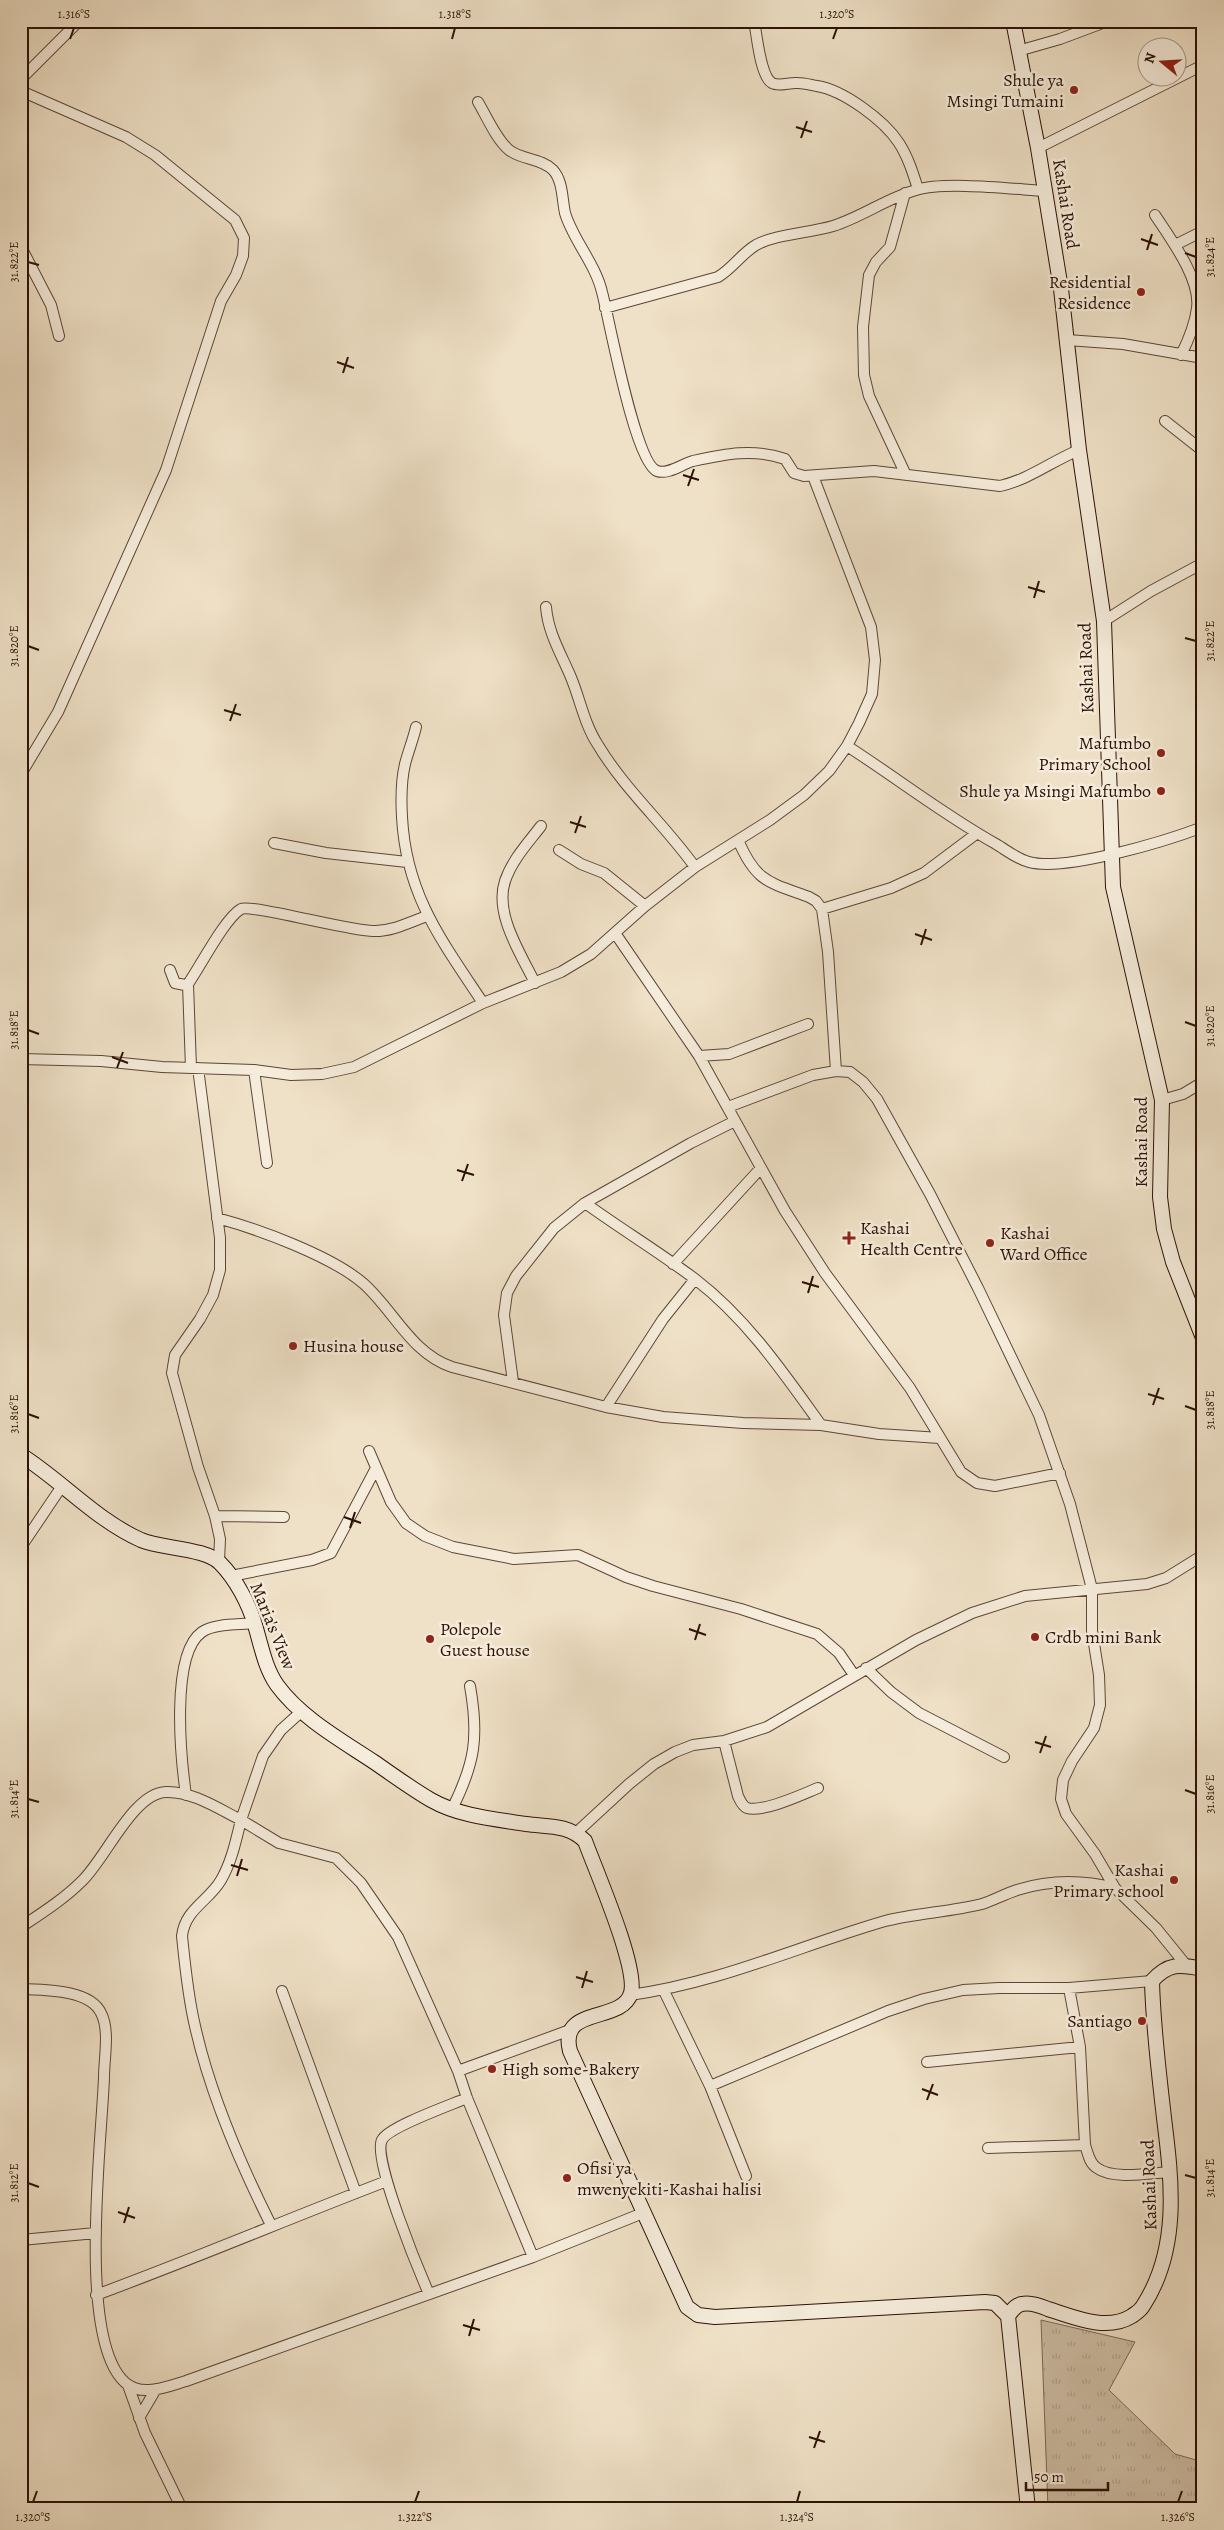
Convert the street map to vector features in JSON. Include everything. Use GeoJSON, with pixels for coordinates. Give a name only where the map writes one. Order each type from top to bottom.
{"type":"FeatureCollection","features":[{"type":"Feature","properties":{"kind":"street"},"geometry":{"type":"LineString","coordinates":[[21,79],[79,21]]}},
{"type":"Feature","properties":{"kind":"street"},"geometry":{"type":"LineString","coordinates":[[754,21],[767,78],[772,83],[798,83],[828,88],[849,96],[899,142],[918,189]]}},
{"type":"Feature","properties":{"kind":"street","name":"Kashai Road"},"geometry":{"type":"LineString","coordinates":[[1012,21],[1045,191],[1067,340],[1079,450],[1104,621],[1112,887],[1162,1100],[1160,1197],[1164,1229],[1173,1262],[1203,1338]]}},
{"type":"Feature","properties":{"kind":"street"},"geometry":{"type":"LineString","coordinates":[[1018,51],[1060,40],[1108,21]]}},
{"type":"Feature","properties":{"kind":"street"},"geometry":{"type":"LineString","coordinates":[[1038,148],[1203,65]]}},
{"type":"Feature","properties":{"kind":"street"},"geometry":{"type":"LineString","coordinates":[[21,91],[126,137],[155,155],[235,220],[240,227],[244,246],[236,275],[221,301],[166,470],[58,712],[21,774]]}},
{"type":"Feature","properties":{"kind":"street"},"geometry":{"type":"LineString","coordinates":[[478,102],[509,150],[545,164],[559,180],[566,214],[597,275],[625,395],[652,468],[665,472],[690,462],[749,451],[785,459],[794,473],[813,476],[874,470],[1000,486],[1015,482],[1059,458],[1079,450]]}},
{"type":"Feature","properties":{"kind":"street"},"geometry":{"type":"LineString","coordinates":[[605,308],[718,276],[730,270],[739,258],[756,245],[852,220],[918,189],[986,188],[1045,191]]}},
{"type":"Feature","properties":{"kind":"street"},"geometry":{"type":"LineString","coordinates":[[905,473],[869,396],[864,375],[863,327],[869,276],[876,262],[890,247],[906,193]]}},
{"type":"Feature","properties":{"kind":"street"},"geometry":{"type":"LineString","coordinates":[[1155,215],[1175,245],[1197,297],[1194,322],[1181,355]]}},
{"type":"Feature","properties":{"kind":"street"},"geometry":{"type":"LineString","coordinates":[[1175,245],[1203,232]]}},
{"type":"Feature","properties":{"kind":"street"},"geometry":{"type":"LineString","coordinates":[[21,247],[51,305],[59,336]]}},
{"type":"Feature","properties":{"kind":"street"},"geometry":{"type":"LineString","coordinates":[[1067,340],[1123,344],[1203,358]]}},
{"type":"Feature","properties":{"kind":"street"},"geometry":{"type":"LineString","coordinates":[[1165,421],[1203,451]]}},
{"type":"Feature","properties":{"kind":"street"},"geometry":{"type":"LineString","coordinates":[[21,1060],[101,1061],[254,1070],[291,1075],[322,1074],[354,1067],[483,1004],[561,972],[591,954],[645,906],[695,867],[804,795],[828,771],[847,746],[872,694],[876,660],[871,628],[813,476]]}},
{"type":"Feature","properties":{"kind":"street"},"geometry":{"type":"LineString","coordinates":[[1104,621],[1151,591],[1203,563]]}},
{"type":"Feature","properties":{"kind":"street"},"geometry":{"type":"LineString","coordinates":[[546,607],[550,632],[571,677],[596,743],[622,779],[675,839],[695,867]]}},
{"type":"Feature","properties":{"kind":"street"},"geometry":{"type":"LineString","coordinates":[[416,727],[405,765],[402,788],[403,843],[407,862],[414,888],[427,916],[483,1004]]}},
{"type":"Feature","properties":{"kind":"street"},"geometry":{"type":"LineString","coordinates":[[847,746],[976,834],[1030,862],[1065,862],[1112,854],[1156,844],[1203,827]]}},
{"type":"Feature","properties":{"kind":"street"},"geometry":{"type":"LineString","coordinates":[[535,983],[510,929],[502,896],[504,882],[514,861],[541,826]]}},
{"type":"Feature","properties":{"kind":"street"},"geometry":{"type":"LineString","coordinates":[[822,909],[891,888],[924,873],[976,834]]}},
{"type":"Feature","properties":{"kind":"street"},"geometry":{"type":"LineString","coordinates":[[738,840],[748,862],[761,877],[809,897],[816,901],[822,909],[829,961],[836,1071]]}},
{"type":"Feature","properties":{"kind":"street"},"geometry":{"type":"LineString","coordinates":[[274,843],[326,853],[407,862]]}},
{"type":"Feature","properties":{"kind":"street"},"geometry":{"type":"LineString","coordinates":[[559,850],[581,864],[619,883],[645,906]]}},
{"type":"Feature","properties":{"kind":"street"},"geometry":{"type":"LineString","coordinates":[[21,1455],[62,1486],[140,1539],[157,1546],[199,1554],[219,1561],[220,1540],[215,1516],[176,1389],[172,1363],[175,1354],[200,1319],[213,1295],[220,1270],[217,1218],[195,1068],[188,984],[234,915],[242,909],[252,908],[298,919],[374,932],[400,926],[427,916]]}},
{"type":"Feature","properties":{"kind":"street"},"geometry":{"type":"LineString","coordinates":[[615,933],[699,1056],[760,1169],[825,1273],[910,1388],[961,1472],[977,1483],[988,1486],[1011,1484],[1060,1473]]}},
{"type":"Feature","properties":{"kind":"street"},"geometry":{"type":"LineString","coordinates":[[170,970],[175,983],[188,984]]}},
{"type":"Feature","properties":{"kind":"street"},"geometry":{"type":"LineString","coordinates":[[699,1056],[729,1054],[808,1024]]}},
{"type":"Feature","properties":{"kind":"street"},"geometry":{"type":"LineString","coordinates":[[254,1070],[266,1163]]}},
{"type":"Feature","properties":{"kind":"street"},"geometry":{"type":"LineString","coordinates":[[728,1107],[813,1076],[836,1071],[850,1072],[863,1082],[877,1098],[957,1245],[1039,1415],[1060,1473],[1092,1589],[1092,1632],[1100,1705],[1094,1728],[1072,1761],[1064,1780],[1061,1799],[1066,1814],[1095,1854],[1115,1888],[1156,1928],[1186,1966]]}},
{"type":"Feature","properties":{"kind":"street"},"geometry":{"type":"LineString","coordinates":[[1162,1100],[1183,1094],[1203,1082]]}},
{"type":"Feature","properties":{"kind":"street"},"geometry":{"type":"LineString","coordinates":[[513,1382],[504,1314],[507,1293],[516,1276],[554,1228],[585,1204],[690,1143],[735,1121]]}},
{"type":"Feature","properties":{"kind":"street"},"geometry":{"type":"LineString","coordinates":[[673,1264],[760,1169]]}},
{"type":"Feature","properties":{"kind":"street"},"geometry":{"type":"LineString","coordinates":[[585,1204],[694,1278],[723,1303],[768,1351],[821,1425]]}},
{"type":"Feature","properties":{"kind":"street"},"geometry":{"type":"LineString","coordinates":[[217,1218],[251,1227],[354,1276],[382,1304],[423,1352],[439,1363],[606,1407],[672,1417],[821,1425],[879,1434],[940,1438]]}},
{"type":"Feature","properties":{"kind":"street"},"geometry":{"type":"LineString","coordinates":[[606,1407],[662,1319],[694,1278]]}},
{"type":"Feature","properties":{"kind":"street"},"geometry":{"type":"LineString","coordinates":[[369,1451],[392,1502],[406,1523],[425,1536],[452,1547],[514,1559],[578,1555],[626,1577],[653,1586],[741,1609],[817,1634],[839,1653],[854,1675]]}},
{"type":"Feature","properties":{"kind":"street"},"geometry":{"type":"LineString","coordinates":[[231,1576],[312,1560],[331,1553],[376,1468]]}},
{"type":"Feature","properties":{"kind":"street"},"geometry":{"type":"LineString","coordinates":[[21,1547],[62,1486]]}},
{"type":"Feature","properties":{"kind":"street"},"geometry":{"type":"LineString","coordinates":[[215,1516],[284,1517]]}},
{"type":"Feature","properties":{"kind":"street"},"geometry":{"type":"LineString","coordinates":[[458,2071],[570,2030],[580,2023],[622,2005],[630,1996],[632,1983],[620,1933],[585,1841],[577,1832],[654,1764],[674,1752],[693,1745],[724,1741],[767,1727],[916,1640],[972,1613],[1025,1596],[1147,1584],[1166,1578],[1203,1555]]}},
{"type":"Feature","properties":{"kind":"street","name":"Maria's View"},"geometry":{"type":"LineString","coordinates":[[219,1561],[231,1576],[255,1623],[264,1656],[277,1685],[302,1711],[432,1800],[452,1809],[479,1817],[561,1827],[577,1832]]}},
{"type":"Feature","properties":{"kind":"street"},"geometry":{"type":"LineString","coordinates":[[186,1795],[180,1728],[184,1674],[193,1642],[202,1632],[210,1629],[255,1623]]}},
{"type":"Feature","properties":{"kind":"street"},"geometry":{"type":"LineString","coordinates":[[866,1668],[891,1692],[919,1713],[1004,1757]]}},
{"type":"Feature","properties":{"kind":"street"},"geometry":{"type":"LineString","coordinates":[[452,1809],[470,1769],[474,1746],[476,1728],[470,1686]]}},
{"type":"Feature","properties":{"kind":"street"},"geometry":{"type":"LineString","coordinates":[[271,2225],[240,2161],[206,2066],[195,2026],[182,1936],[183,1925],[188,1915],[220,1882],[229,1864],[241,1820],[263,1756],[280,1730],[302,1711]]}},
{"type":"Feature","properties":{"kind":"street"},"geometry":{"type":"LineString","coordinates":[[724,1741],[738,1796],[741,1803],[747,1808],[757,1808],[784,1802],[818,1788]]}},
{"type":"Feature","properties":{"kind":"street"},"geometry":{"type":"LineString","coordinates":[[21,1927],[82,1881],[101,1859],[134,1808],[152,1795],[166,1792],[186,1795],[241,1820],[278,1843],[336,1858],[361,1883],[379,1906],[398,1937],[458,2071],[466,2098],[534,2257]]}},
{"type":"Feature","properties":{"kind":"street"},"geometry":{"type":"LineString","coordinates":[[630,1996],[664,1991],[719,1978],[886,1921],[983,1904],[1018,1890],[1063,1882],[1100,1884],[1115,1888]]}},
{"type":"Feature","properties":{"kind":"street"},"geometry":{"type":"LineString","coordinates":[[710,2086],[888,2011],[924,1999],[963,1990],[1069,1988],[1152,1981],[1167,1968],[1186,1966],[1203,1969]]}},
{"type":"Feature","properties":{"kind":"street","name":"Kashai Road"},"geometry":{"type":"LineString","coordinates":[[1008,2316],[1015,2307],[1022,2304],[1038,2305],[1082,2320],[1102,2324],[1122,2322],[1141,2309],[1162,2270],[1169,2242],[1170,2172],[1152,1981]]}},
{"type":"Feature","properties":{"kind":"street"},"geometry":{"type":"LineString","coordinates":[[1069,1988],[1080,2047],[1085,2145],[1089,2158],[1096,2168],[1116,2174],[1170,2172]]}},
{"type":"Feature","properties":{"kind":"street"},"geometry":{"type":"LineString","coordinates":[[21,1989],[61,1990],[86,1999],[101,2012],[105,2034],[96,2233],[96,2295],[104,2338],[115,2370],[128,2385],[139,2418],[160,2467],[182,2509]]}},
{"type":"Feature","properties":{"kind":"street"},"geometry":{"type":"LineString","coordinates":[[282,1991],[356,2193]]}},
{"type":"Feature","properties":{"kind":"street"},"geometry":{"type":"LineString","coordinates":[[664,1991],[710,2086],[746,2176]]}},
{"type":"Feature","properties":{"kind":"street"},"geometry":{"type":"LineString","coordinates":[[570,2030],[567,2039],[570,2051],[677,2290],[687,2307],[698,2315],[715,2317],[985,2302],[995,2304],[1008,2316],[1028,2509]]}},
{"type":"Feature","properties":{"kind":"street"},"geometry":{"type":"LineString","coordinates":[[927,2062],[1080,2047]]}},
{"type":"Feature","properties":{"kind":"street"},"geometry":{"type":"LineString","coordinates":[[429,2294],[408,2244],[387,2181],[380,2147],[386,2134],[466,2098]]}},
{"type":"Feature","properties":{"kind":"street"},"geometry":{"type":"LineString","coordinates":[[988,2148],[1085,2145]]}},
{"type":"Feature","properties":{"kind":"street"},"geometry":{"type":"LineString","coordinates":[[96,2295],[218,2249],[271,2225],[387,2181]]}},
{"type":"Feature","properties":{"kind":"street"},"geometry":{"type":"LineString","coordinates":[[128,2385],[139,2389],[156,2389],[186,2381],[534,2257],[643,2213]]}},
{"type":"Feature","properties":{"kind":"street"},"geometry":{"type":"LineString","coordinates":[[21,2240],[96,2233]]}},
{"type":"Feature","properties":{"kind":"street"},"geometry":{"type":"LineString","coordinates":[[139,2418],[156,2389]]}},
{"type":"Feature","properties":{"kind":"green space"},"geometry":{"type":"Polygon","coordinates":[[[1041,2320],[1135,2342],[1109,2390],[1175,2454],[1203,2462],[1203,2509],[1048,2509],[1041,2320]]]}},
{"type":"Feature","properties":{"kind":"place","name":"Shule ya Msingi Tumaini"},"geometry":{"type":"Point","coordinates":[1074,90]}},
{"type":"Feature","properties":{"kind":"place","name":"Residential Residence"},"geometry":{"type":"Point","coordinates":[1141,292]}},
{"type":"Feature","properties":{"kind":"place","name":"Mafumbo Primary School"},"geometry":{"type":"Point","coordinates":[1161,753]}},
{"type":"Feature","properties":{"kind":"place","name":"Shule ya Msingi Mafumbo"},"geometry":{"type":"Point","coordinates":[1161,791]}},
{"type":"Feature","properties":{"kind":"place","name":"Kashai Health Centre"},"geometry":{"type":"Point","coordinates":[849,1238]}},
{"type":"Feature","properties":{"kind":"place","name":"Kashai Ward Office"},"geometry":{"type":"Point","coordinates":[990,1243]}},
{"type":"Feature","properties":{"kind":"place","name":"Husina house"},"geometry":{"type":"Point","coordinates":[293,1346]}},
{"type":"Feature","properties":{"kind":"place","name":"Crdb mini Bank"},"geometry":{"type":"Point","coordinates":[1035,1637]}},
{"type":"Feature","properties":{"kind":"place","name":"Polepole Guest house"},"geometry":{"type":"Point","coordinates":[430,1639]}},
{"type":"Feature","properties":{"kind":"place","name":"Kashai Primary school"},"geometry":{"type":"Point","coordinates":[1174,1880]}},
{"type":"Feature","properties":{"kind":"place","name":"Santiago"},"geometry":{"type":"Point","coordinates":[1142,2021]}},
{"type":"Feature","properties":{"kind":"place","name":"High some-Bakery"},"geometry":{"type":"Point","coordinates":[492,2069]}},
{"type":"Feature","properties":{"kind":"place","name":"Ofisi ya mwenyekiti-Kashai halisi"},"geometry":{"type":"Point","coordinates":[567,2178]}}]}
